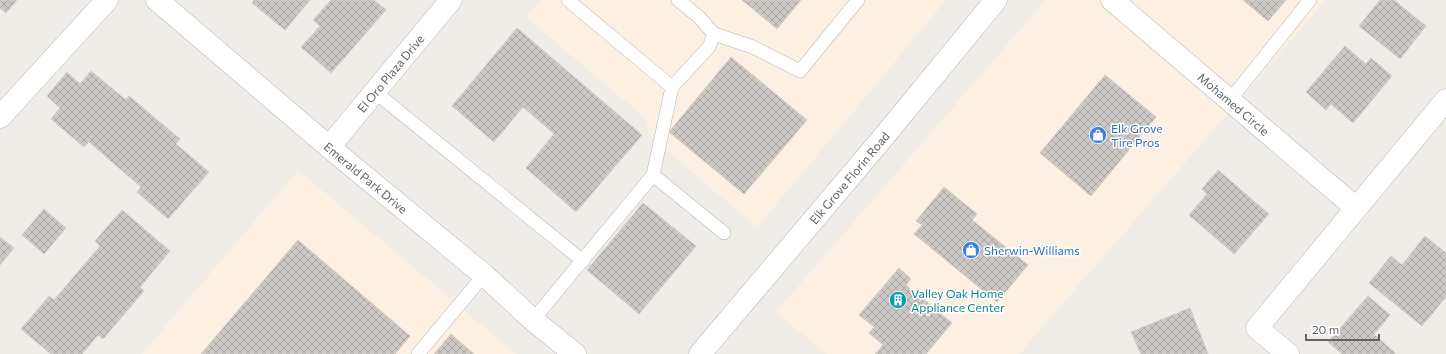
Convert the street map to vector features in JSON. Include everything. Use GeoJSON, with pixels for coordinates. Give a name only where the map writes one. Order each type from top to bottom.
{"type":"FeatureCollection","features":[{"type":"Feature","properties":{"kind":"street"},"geometry":{"type":"LineString","coordinates":[[0,118],[107,0]]}},
{"type":"Feature","properties":{"kind":"street","name":"Emerald Park Drive"},"geometry":{"type":"LineString","coordinates":[[157,0],[329,147],[484,275],[533,320],[575,354]]}},
{"type":"Feature","properties":{"kind":"street","name":"El Oro Plaza Drive"},"geometry":{"type":"LineString","coordinates":[[329,147],[451,0]]}},
{"type":"Feature","properties":{"kind":"street","name":"Elk Grove Florin Road"},"geometry":{"type":"LineString","coordinates":[[700,354],[881,140],[996,0]]}},
{"type":"Feature","properties":{"kind":"street","name":"Mohamed Circle"},"geometry":{"type":"LineString","coordinates":[[1112,0],[1356,208]]}},
{"type":"Feature","properties":{"kind":"street"},"geometry":{"type":"LineString","coordinates":[[1288,354],[1257,328],[1446,100]]}},
{"type":"Feature","properties":{"kind":"lane"},"geometry":{"type":"LineString","coordinates":[[568,0],[672,86]]}},
{"type":"Feature","properties":{"kind":"lane"},"geometry":{"type":"LineString","coordinates":[[678,0],[699,17],[714,34],[753,48],[800,71],[858,0]]}},
{"type":"Feature","properties":{"kind":"lane"},"geometry":{"type":"LineString","coordinates":[[1230,100],[1310,0]]}},
{"type":"Feature","properties":{"kind":"lane"},"geometry":{"type":"LineString","coordinates":[[533,320],[653,175],[672,86],[709,47],[714,34]]}},
{"type":"Feature","properties":{"kind":"lane"},"geometry":{"type":"LineString","coordinates":[[375,92],[583,260]]}},
{"type":"Feature","properties":{"kind":"lane"},"geometry":{"type":"LineString","coordinates":[[653,175],[724,233]]}},
{"type":"Feature","properties":{"kind":"lane"},"geometry":{"type":"LineString","coordinates":[[418,354],[484,275]]}},
{"type":"Feature","properties":{"kind":"shaded area"},"geometry":{"type":"Polygon","coordinates":[[[541,0],[946,0],[757,227],[652,138],[645,118],[526,17],[541,0]]]}},
{"type":"Feature","properties":{"kind":"shaded area"},"geometry":{"type":"Polygon","coordinates":[[[1046,0],[1326,0],[1019,354],[826,354],[776,312],[1046,0]]]}},
{"type":"Feature","properties":{"kind":"shaded area"},"geometry":{"type":"Polygon","coordinates":[[[298,170],[516,354],[142,354],[298,170]]]}},
{"type":"Feature","properties":{"kind":"building"},"geometry":{"type":"Polygon","coordinates":[[[0,0],[17,0],[6,13],[0,8],[0,0]]]}},
{"type":"Feature","properties":{"kind":"building"},"geometry":{"type":"Polygon","coordinates":[[[254,0],[310,0],[285,30],[252,3],[254,0]]]}},
{"type":"Feature","properties":{"kind":"building"},"geometry":{"type":"Polygon","coordinates":[[[331,0],[374,0],[386,10],[331,73],[301,47],[320,26],[313,20],[331,0]]]}},
{"type":"Feature","properties":{"kind":"building"},"geometry":{"type":"Polygon","coordinates":[[[742,0],[801,0],[777,29],[742,0]]]}},
{"type":"Feature","properties":{"kind":"building"},"geometry":{"type":"Polygon","coordinates":[[[1243,0],[1286,0],[1268,21],[1243,0]]]}},
{"type":"Feature","properties":{"kind":"building"},"geometry":{"type":"Polygon","coordinates":[[[1380,0],[1394,0],[1426,26],[1400,59],[1359,26],[1380,0]]]}},
{"type":"Feature","properties":{"kind":"building"},"geometry":{"type":"Polygon","coordinates":[[[517,28],[642,135],[576,212],[526,168],[554,134],[523,107],[494,142],[452,106],[517,28]]]}},
{"type":"Feature","properties":{"kind":"building"},"geometry":{"type":"Polygon","coordinates":[[[1345,46],[1366,64],[1371,58],[1392,76],[1353,123],[1331,104],[1326,110],[1306,92],[1345,46]]]}},
{"type":"Feature","properties":{"kind":"building"},"geometry":{"type":"Polygon","coordinates":[[[731,57],[807,120],[744,194],[669,132],[731,57]]]}},
{"type":"Feature","properties":{"kind":"building"},"geometry":{"type":"Polygon","coordinates":[[[91,71],[126,100],[129,96],[180,139],[176,144],[209,172],[168,219],[137,192],[141,187],[89,142],[84,147],[51,119],[60,108],[47,96],[67,72],[80,84],[91,71]]]}},
{"type":"Feature","properties":{"kind":"building","name":"Elk Grove Tire Pros"},"geometry":{"type":"Polygon","coordinates":[[[1105,75],[1156,117],[1091,196],[1040,153],[1105,75]]]}},
{"type":"Feature","properties":{"kind":"building"},"geometry":{"type":"Polygon","coordinates":[[[1218,170],[1269,214],[1234,254],[1189,215],[1207,194],[1202,189],[1218,170]]]}},
{"type":"Feature","properties":{"kind":"building","name":"Sherwin-Williams"},"geometry":{"type":"Polygon","coordinates":[[[944,187],[977,214],[972,220],[1028,265],[997,302],[914,234],[922,225],[916,221],[944,187]]]}},
{"type":"Feature","properties":{"kind":"building"},"geometry":{"type":"Polygon","coordinates":[[[643,203],[696,246],[639,314],[587,270],[643,203]]]}},
{"type":"Feature","properties":{"kind":"building"},"geometry":{"type":"Polygon","coordinates":[[[44,209],[66,228],[44,254],[22,235],[44,209]]]}},
{"type":"Feature","properties":{"kind":"building"},"geometry":{"type":"Polygon","coordinates":[[[122,210],[170,251],[140,287],[144,291],[103,339],[98,335],[82,354],[51,354],[21,329],[49,296],[54,300],[100,246],[95,241],[122,210]]]}},
{"type":"Feature","properties":{"kind":"building"},"geometry":{"type":"Polygon","coordinates":[[[1425,236],[1446,253],[1446,297],[1422,326],[1369,283],[1391,256],[1402,265],[1425,236]]]}},
{"type":"Feature","properties":{"kind":"building"},"geometry":{"type":"Polygon","coordinates":[[[0,237],[14,248],[0,265],[0,237]]]}},
{"type":"Feature","properties":{"kind":"building"},"geometry":{"type":"Polygon","coordinates":[[[298,240],[410,336],[395,354],[201,354],[298,240]]]}},
{"type":"Feature","properties":{"kind":"building","name":"Valley Oak Home Appliance Center"},"geometry":{"type":"Polygon","coordinates":[[[899,268],[911,279],[906,285],[952,323],[926,354],[875,354],[883,345],[869,333],[874,327],[859,315],[899,268]]]}},
{"type":"Feature","properties":{"kind":"building"},"geometry":{"type":"Polygon","coordinates":[[[1368,296],[1390,315],[1374,334],[1396,354],[1342,354],[1328,342],[1368,296]]]}},
{"type":"Feature","properties":{"kind":"building"},"geometry":{"type":"Polygon","coordinates":[[[1190,308],[1208,354],[1141,354],[1131,332],[1190,308]]]}},
{"type":"Feature","properties":{"kind":"building"},"geometry":{"type":"Polygon","coordinates":[[[451,334],[474,354],[434,354],[451,334]]]}},
{"type":"Feature","properties":{"kind":"place","name":"Elk Grove Tire Pros"},"geometry":{"type":"Point","coordinates":[1098,135]}},
{"type":"Feature","properties":{"kind":"place","name":"Sherwin-Williams"},"geometry":{"type":"Point","coordinates":[971,250]}},
{"type":"Feature","properties":{"kind":"place","name":"Valley Oak Home Appliance Center"},"geometry":{"type":"Point","coordinates":[898,300]}}]}
